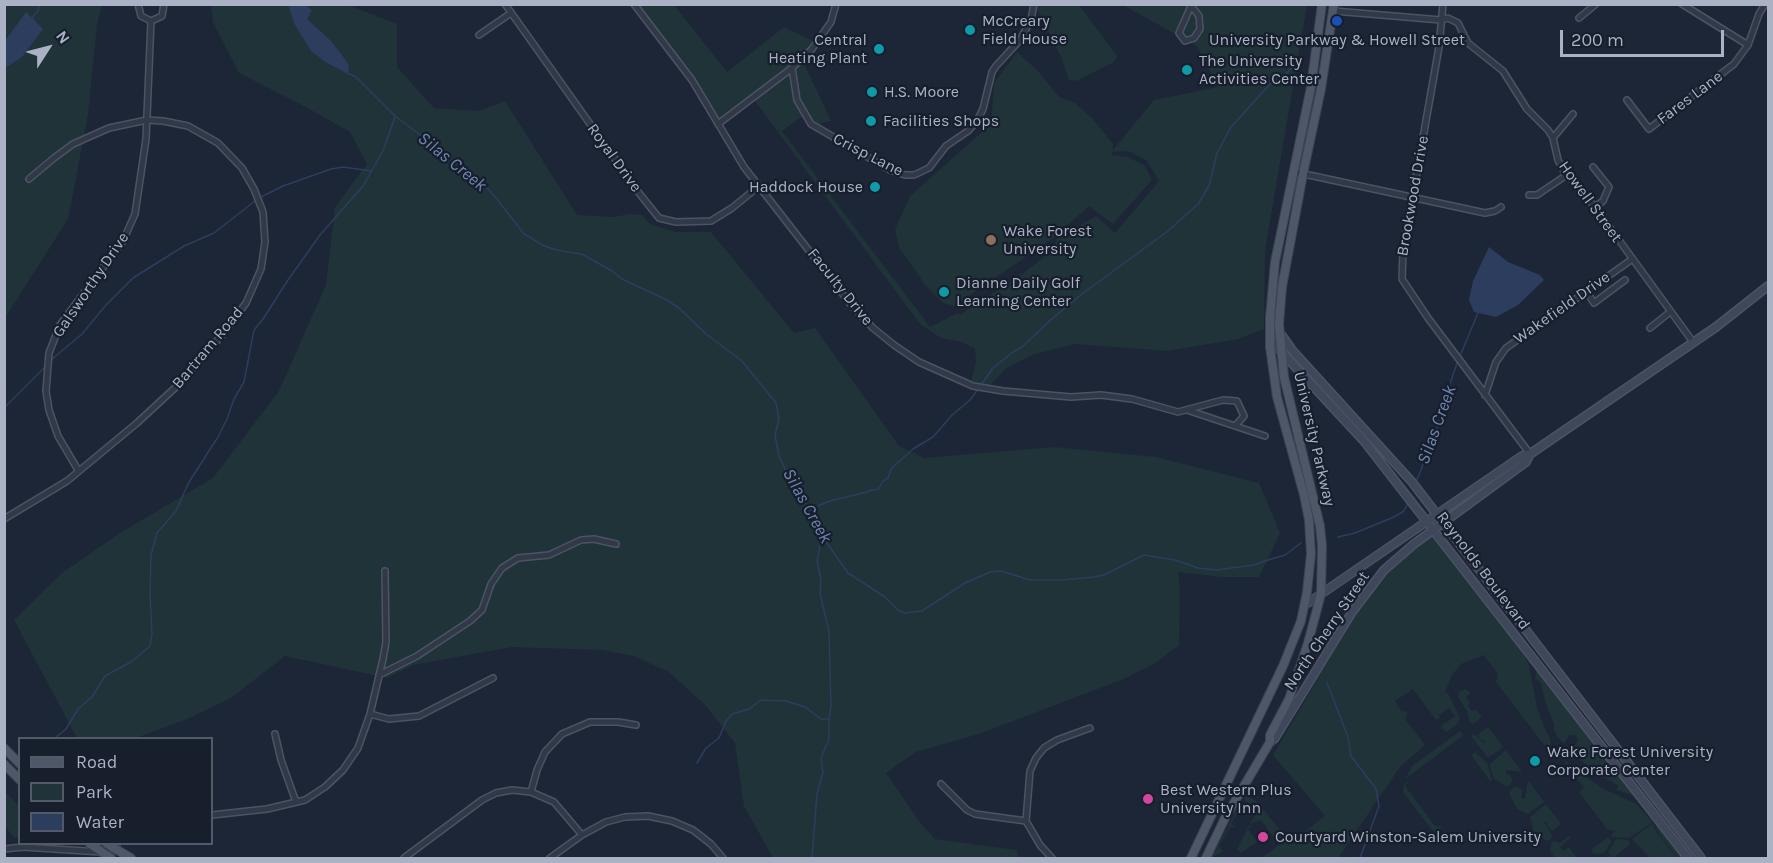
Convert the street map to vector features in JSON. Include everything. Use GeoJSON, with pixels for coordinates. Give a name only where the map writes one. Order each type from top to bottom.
{"type":"FeatureCollection","features":[{"type":"Feature","properties":{"kind":"main road","name":"University Parkway"},"geometry":{"type":"LineString","coordinates":[[1206,858],[1225,818],[1270,742],[1270,735],[1298,676],[1321,594],[1320,526],[1290,406],[1280,333],[1282,287],[1322,4]]}},
{"type":"Feature","properties":{"kind":"main road","name":"University Parkway"},"geometry":{"type":"LineString","coordinates":[[1191,858],[1283,666],[1305,605],[1310,565],[1310,530],[1304,495],[1281,413],[1269,336],[1275,262],[1321,89],[1334,8]]}},
{"type":"Feature","properties":{"kind":"main road","name":"North Cherry Street"},"geometry":{"type":"LineString","coordinates":[[1305,605],[1427,520],[1522,456],[1530,454],[1693,342],[1768,286]]}},
{"type":"Feature","properties":{"kind":"main road"},"geometry":{"type":"LineString","coordinates":[[1271,299],[1274,310],[1275,342],[1281,351]]}},
{"type":"Feature","properties":{"kind":"main road","name":"Reynolds Boulevard"},"geometry":{"type":"LineString","coordinates":[[1280,333],[1292,350],[1378,442],[1437,514],[1701,858]]}},
{"type":"Feature","properties":{"kind":"main road","name":"Reynolds Boulevard"},"geometry":{"type":"LineString","coordinates":[[1281,351],[1346,419],[1427,520],[1688,858]]}},
{"type":"Feature","properties":{"kind":"main road","name":"North Cherry Street"},"geometry":{"type":"LineString","coordinates":[[1270,742],[1275,738],[1367,591],[1400,555],[1526,462],[1530,454]]}},
{"type":"Feature","properties":{"kind":"main road"},"geometry":{"type":"LineString","coordinates":[[4,748],[18,762]]}},
{"type":"Feature","properties":{"kind":"main road"},"geometry":{"type":"LineString","coordinates":[[4,765],[18,778]]}},
{"type":"Feature","properties":{"kind":"main road"},"geometry":{"type":"LineString","coordinates":[[92,845],[111,858]]}},
{"type":"Feature","properties":{"kind":"main road"},"geometry":{"type":"LineString","coordinates":[[113,845],[131,858]]}},
{"type":"Feature","properties":{"kind":"street"},"geometry":{"type":"LineString","coordinates":[[138,4],[141,16],[151,21],[162,16],[164,4]]}},
{"type":"Feature","properties":{"kind":"street","name":"Royal Drive"},"geometry":{"type":"LineString","coordinates":[[505,4],[632,184],[659,218],[676,222],[711,221],[732,208],[759,186]]}},
{"type":"Feature","properties":{"kind":"street","name":"Faculty Drive"},"geometry":{"type":"LineString","coordinates":[[634,4],[692,80],[732,150],[852,306],[873,328],[919,362],[973,386],[1003,391],[1071,397],[1101,395],[1132,399],[1178,412],[1223,400],[1237,401],[1244,416],[1235,426],[1187,410]]}},
{"type":"Feature","properties":{"kind":"street"},"geometry":{"type":"LineString","coordinates":[[718,123],[792,68],[812,50],[831,22],[836,4]]}},
{"type":"Feature","properties":{"kind":"street","name":"Crisp Lane"},"geometry":{"type":"LineString","coordinates":[[792,68],[797,100],[811,124],[890,170],[904,175],[914,175],[929,168],[946,146],[977,121],[983,109],[992,72],[1020,40],[1031,20],[1034,4]]}},
{"type":"Feature","properties":{"kind":"street","name":"Brookwood Drive"},"geometry":{"type":"LineString","coordinates":[[1443,4],[1439,47],[1401,266],[1404,284],[1530,454]]}},
{"type":"Feature","properties":{"kind":"street"},"geometry":{"type":"LineString","coordinates":[[1579,18],[1596,4]]}},
{"type":"Feature","properties":{"kind":"street"},"geometry":{"type":"LineString","coordinates":[[1682,4],[1748,45]]}},
{"type":"Feature","properties":{"kind":"street","name":"Fares Lane"},"geometry":{"type":"LineString","coordinates":[[1628,100],[1649,129],[1734,64],[1748,45],[1765,4]]}},
{"type":"Feature","properties":{"kind":"street"},"geometry":{"type":"LineString","coordinates":[[1190,5],[1199,16],[1200,28],[1194,38],[1185,41],[1179,33],[1190,5]]}},
{"type":"Feature","properties":{"kind":"street","name":"Howell Street"},"geometry":{"type":"LineString","coordinates":[[1334,8],[1441,20],[1451,19],[1458,23],[1468,43],[1503,71],[1531,115],[1553,138],[1558,160],[1693,342]]}},
{"type":"Feature","properties":{"kind":"street"},"geometry":{"type":"LineString","coordinates":[[479,35],[511,13]]}},
{"type":"Feature","properties":{"kind":"street","name":"Galsworthy Drive"},"geometry":{"type":"LineString","coordinates":[[78,470],[58,436],[49,410],[46,390],[49,353],[60,325],[112,258],[132,223],[141,179],[147,120],[151,21]]}},
{"type":"Feature","properties":{"kind":"street"},"geometry":{"type":"LineString","coordinates":[[1553,138],[1574,114]]}},
{"type":"Feature","properties":{"kind":"street","name":"Bartram Road"},"geometry":{"type":"LineString","coordinates":[[4,519],[67,481],[159,403],[199,362],[246,303],[256,283],[264,254],[263,212],[254,189],[234,158],[218,143],[198,130],[163,121],[147,120],[121,124],[83,139],[54,158],[30,179]]}},
{"type":"Feature","properties":{"kind":"street"},"geometry":{"type":"LineString","coordinates":[[1593,167],[1609,187],[1603,201],[1595,207]]}},
{"type":"Feature","properties":{"kind":"street"},"geometry":{"type":"LineString","coordinates":[[1299,173],[1485,213],[1501,207]]}},
{"type":"Feature","properties":{"kind":"street"},"geometry":{"type":"LineString","coordinates":[[1529,195],[1538,195],[1568,174]]}},
{"type":"Feature","properties":{"kind":"street","name":"Wakefield Drive"},"geometry":{"type":"LineString","coordinates":[[1485,395],[1496,362],[1506,348],[1631,260]]}},
{"type":"Feature","properties":{"kind":"street"},"geometry":{"type":"LineString","coordinates":[[1586,291],[1594,303],[1625,280]]}},
{"type":"Feature","properties":{"kind":"street"},"geometry":{"type":"LineString","coordinates":[[1650,328],[1670,312]]}},
{"type":"Feature","properties":{"kind":"street"},"geometry":{"type":"LineString","coordinates":[[1235,426],[1265,436]]}},
{"type":"Feature","properties":{"kind":"street"},"geometry":{"type":"LineString","coordinates":[[379,675],[417,656],[470,621],[482,610],[491,584],[502,568],[518,558],[549,555],[581,540],[594,539],[616,544]]}},
{"type":"Feature","properties":{"kind":"street"},"geometry":{"type":"LineString","coordinates":[[213,815],[267,809],[305,800],[325,788],[344,770],[358,748],[370,714],[384,656],[386,642],[385,571]]}},
{"type":"Feature","properties":{"kind":"street"},"geometry":{"type":"LineString","coordinates":[[370,714],[389,719],[419,716],[493,678]]}},
{"type":"Feature","properties":{"kind":"street"},"geometry":{"type":"LineString","coordinates":[[531,792],[545,752],[562,734],[590,722],[618,722],[636,725]]}},
{"type":"Feature","properties":{"kind":"street"},"geometry":{"type":"LineString","coordinates":[[1052,858],[1040,845],[1026,821],[1029,778],[1036,758],[1044,748],[1057,740],[1090,728]]}},
{"type":"Feature","properties":{"kind":"street"},"geometry":{"type":"LineString","coordinates":[[275,734],[296,802]]}},
{"type":"Feature","properties":{"kind":"street"},"geometry":{"type":"LineString","coordinates":[[941,784],[967,810],[975,814],[1026,821]]}},
{"type":"Feature","properties":{"kind":"street"},"geometry":{"type":"LineString","coordinates":[[404,858],[482,800],[496,793],[512,790],[531,792],[555,802],[582,835]]}},
{"type":"Feature","properties":{"kind":"street"},"geometry":{"type":"LineString","coordinates":[[550,858],[582,835],[606,822],[625,817],[648,816],[672,820],[693,830],[711,844],[723,858]]}},
{"type":"Feature","properties":{"kind":"street"},"geometry":{"type":"LineString","coordinates":[[4,849],[23,847],[101,852],[111,845]]}},
{"type":"Feature","properties":{"kind":"green space"},"geometry":{"type":"Polygon","coordinates":[[[5,5],[102,5],[97,24],[88,115],[68,219],[5,318],[5,5]]]}},
{"type":"Feature","properties":{"kind":"green space"},"geometry":{"type":"Polygon","coordinates":[[[211,5],[348,5],[397,24],[397,67],[434,108],[479,111],[505,101],[577,215],[613,217],[630,214],[642,215],[650,224],[675,232],[711,232],[794,333],[815,328],[899,446],[924,458],[1054,447],[1156,457],[1259,483],[1280,533],[1259,577],[1221,577],[1178,572],[1179,645],[1154,664],[1121,680],[979,734],[916,752],[886,773],[922,825],[935,839],[1017,850],[1018,858],[773,858],[744,806],[735,743],[706,706],[669,672],[634,656],[602,650],[512,647],[413,665],[387,678],[285,656],[231,698],[187,719],[139,737],[76,737],[14,620],[62,573],[120,533],[213,478],[279,391],[326,285],[335,207],[367,164],[350,132],[239,73],[213,22],[211,5]]]}},
{"type":"Feature","properties":{"kind":"green space"},"geometry":{"type":"Polygon","coordinates":[[[634,5],[674,5],[727,72],[784,27],[813,41],[801,57],[831,121],[818,124],[801,117],[782,131],[930,327],[958,313],[960,315],[1022,274],[1051,252],[1058,238],[1096,216],[1115,233],[1159,181],[1146,160],[1128,151],[1112,152],[1112,155],[1128,157],[1145,166],[1152,180],[1113,224],[1089,206],[1052,239],[954,306],[943,303],[925,285],[899,247],[895,229],[910,196],[991,124],[994,83],[1017,52],[1038,71],[1059,97],[1075,103],[1093,119],[1113,144],[1113,150],[1154,100],[1218,87],[1197,46],[1123,5],[1307,5],[1265,250],[1264,329],[1238,339],[1167,351],[1074,344],[1032,355],[1003,370],[989,386],[971,381],[976,362],[975,349],[962,342],[941,338],[920,324],[755,101],[718,124],[692,80],[634,5]]]}},
{"type":"Feature","properties":{"kind":"green space"},"geometry":{"type":"Polygon","coordinates":[[[1038,5],[1079,5],[1117,56],[1114,62],[1076,81],[1069,80],[1062,59],[1038,11],[1038,5]]]}},
{"type":"Feature","properties":{"kind":"green space"},"geometry":{"type":"Polygon","coordinates":[[[1433,536],[1524,654],[1529,666],[1537,708],[1551,741],[1550,748],[1548,750],[1496,682],[1498,674],[1484,655],[1461,664],[1452,675],[1445,692],[1448,693],[1460,718],[1456,725],[1447,732],[1441,726],[1455,716],[1449,708],[1436,720],[1413,689],[1395,701],[1402,712],[1405,711],[1408,714],[1405,719],[1425,745],[1400,767],[1338,858],[1261,858],[1279,845],[1261,820],[1250,824],[1258,810],[1245,801],[1244,796],[1250,788],[1247,795],[1256,801],[1292,841],[1325,816],[1273,755],[1363,602],[1407,553],[1433,536]]]}},
{"type":"Feature","properties":{"kind":"green space"},"geometry":{"type":"Polygon","coordinates":[[[1537,670],[1635,796],[1616,790],[1619,786],[1596,773],[1566,748],[1576,745],[1578,738],[1569,735],[1564,744],[1557,736],[1541,683],[1535,678],[1537,670]]]}},
{"type":"Feature","properties":{"kind":"green space"},"geometry":{"type":"Polygon","coordinates":[[[1465,689],[1471,693],[1466,697],[1470,703],[1468,706],[1472,711],[1475,709],[1482,717],[1473,724],[1469,721],[1468,713],[1458,697],[1459,692],[1465,689]]]}},
{"type":"Feature","properties":{"kind":"green space"},"geometry":{"type":"Polygon","coordinates":[[[1488,727],[1503,747],[1488,758],[1471,736],[1474,734],[1484,744],[1485,741],[1477,735],[1488,727]]]}},
{"type":"Feature","properties":{"kind":"green space"},"geometry":{"type":"Polygon","coordinates":[[[1460,731],[1464,735],[1405,779],[1412,766],[1460,731]]]}},
{"type":"Feature","properties":{"kind":"green space"},"geometry":{"type":"Polygon","coordinates":[[[1506,750],[1522,772],[1506,770],[1506,774],[1510,775],[1513,780],[1510,785],[1506,786],[1494,779],[1489,765],[1506,750]]]}},
{"type":"Feature","properties":{"kind":"green space"},"geometry":{"type":"Polygon","coordinates":[[[1475,752],[1487,763],[1492,780],[1490,781],[1471,755],[1475,752]]]}},
{"type":"Feature","properties":{"kind":"green space"},"geometry":{"type":"Polygon","coordinates":[[[1563,760],[1602,788],[1636,804],[1653,822],[1629,838],[1613,837],[1611,835],[1615,831],[1607,829],[1579,792],[1584,788],[1563,760]]]}},
{"type":"Feature","properties":{"kind":"green space"},"geometry":{"type":"Polygon","coordinates":[[[1410,780],[1405,786],[1435,826],[1442,827],[1437,831],[1432,830],[1403,792],[1404,784],[1410,780]]]}},
{"type":"Feature","properties":{"kind":"green space"},"geometry":{"type":"Polygon","coordinates":[[[1528,780],[1544,802],[1528,814],[1517,809],[1509,794],[1512,788],[1517,786],[1522,790],[1521,798],[1525,799],[1528,780]]]}},
{"type":"Feature","properties":{"kind":"green space"},"geometry":{"type":"Polygon","coordinates":[[[4,791],[18,805],[18,837],[14,837],[5,827],[4,791]]]}},
{"type":"Feature","properties":{"kind":"green space"},"geometry":{"type":"Polygon","coordinates":[[[1546,804],[1561,824],[1552,831],[1547,821],[1544,822],[1552,835],[1547,841],[1534,832],[1530,817],[1546,804]]]}},
{"type":"Feature","properties":{"kind":"green space"},"geometry":{"type":"Polygon","coordinates":[[[1241,806],[1245,810],[1240,809],[1231,824],[1235,827],[1230,827],[1219,847],[1223,851],[1212,858],[1238,807],[1241,806]]]}},
{"type":"Feature","properties":{"kind":"green space"},"geometry":{"type":"Polygon","coordinates":[[[1653,819],[1684,858],[1678,858],[1659,834],[1653,819]]]}},
{"type":"Feature","properties":{"kind":"green space"},"geometry":{"type":"Polygon","coordinates":[[[1653,823],[1657,833],[1677,858],[1650,858],[1632,839],[1653,823]]]}},
{"type":"Feature","properties":{"kind":"green space"},"geometry":{"type":"Polygon","coordinates":[[[1249,826],[1252,826],[1248,829],[1257,842],[1241,853],[1237,849],[1249,826]]]}},
{"type":"Feature","properties":{"kind":"green space"},"geometry":{"type":"Polygon","coordinates":[[[1569,836],[1571,837],[1560,847],[1563,851],[1569,847],[1577,858],[1555,858],[1550,851],[1551,843],[1554,841],[1560,843],[1569,836]]]}},
{"type":"Feature","properties":{"kind":"green space"},"geometry":{"type":"Polygon","coordinates":[[[1608,837],[1612,842],[1607,850],[1599,855],[1592,853],[1592,849],[1608,837]]]}},
{"type":"Feature","properties":{"kind":"green space"},"geometry":{"type":"Polygon","coordinates":[[[1616,839],[1628,840],[1630,843],[1613,858],[1608,852],[1616,839]]]}},
{"type":"Feature","properties":{"kind":"water"},"geometry":{"type":"Polygon","coordinates":[[[288,5],[305,5],[312,10],[307,19],[331,41],[342,55],[349,65],[348,74],[311,51],[295,25],[288,5]]]}},
{"type":"Feature","properties":{"kind":"water"},"geometry":{"type":"Polygon","coordinates":[[[26,12],[43,29],[22,57],[5,68],[5,41],[26,12]]]}},
{"type":"Feature","properties":{"kind":"water"},"geometry":{"type":"Polygon","coordinates":[[[1489,247],[1508,262],[1540,275],[1544,280],[1518,305],[1496,317],[1474,312],[1469,300],[1473,281],[1489,247]]]}},
{"type":"Feature","properties":{"kind":"waterway"},"geometry":{"type":"LineString","coordinates":[[31,19],[38,11],[39,4]]}},
{"type":"Feature","properties":{"kind":"waterway"},"geometry":{"type":"LineString","coordinates":[[981,385],[993,368],[1022,347],[1082,294],[1168,231],[1198,204],[1209,186],[1217,153],[1231,127],[1269,85],[1285,75],[1295,64]]}},
{"type":"Feature","properties":{"kind":"waterway","name":"Silas Creek"},"geometry":{"type":"LineString","coordinates":[[347,73],[356,77],[395,116],[481,181],[523,233],[542,245],[556,250],[582,254],[622,279],[665,299],[742,361],[776,403],[779,419],[775,435],[779,456],[793,486],[805,502],[822,536],[848,573],[885,597],[898,610],[905,613],[922,611],[965,583],[990,572],[1001,571],[1030,580],[1094,577],[1104,575],[1144,555],[1216,570],[1254,565],[1285,555],[1301,543]]}},
{"type":"Feature","properties":{"kind":"waterway"},"geometry":{"type":"LineString","coordinates":[[56,737],[66,729],[78,709],[92,697],[105,676],[131,662],[150,646],[152,634],[151,555],[157,533],[176,511],[189,482],[227,419],[234,399],[244,382],[254,330],[320,235],[363,186],[383,151],[395,117]]}},
{"type":"Feature","properties":{"kind":"waterway"},"geometry":{"type":"LineString","coordinates":[[259,198],[283,186],[331,169],[343,167],[371,171]]}},
{"type":"Feature","properties":{"kind":"waterway"},"geometry":{"type":"LineString","coordinates":[[51,360],[82,334],[133,278],[184,246],[214,233],[255,201]]}},
{"type":"Feature","properties":{"kind":"waterway","name":"Silas Creek"},"geometry":{"type":"LineString","coordinates":[[1460,356],[1478,313]]}},
{"type":"Feature","properties":{"kind":"waterway","name":"Silas Creek"},"geometry":{"type":"LineString","coordinates":[[1416,482],[1435,435],[1458,360]]}},
{"type":"Feature","properties":{"kind":"waterway"},"geometry":{"type":"LineString","coordinates":[[4,408],[46,366]]}},
{"type":"Feature","properties":{"kind":"waterway"},"geometry":{"type":"LineString","coordinates":[[810,509],[830,501],[878,490],[883,481],[888,478],[891,469],[913,449],[933,437],[978,389]]}},
{"type":"Feature","properties":{"kind":"waterway","name":"Silas Creek"},"geometry":{"type":"LineString","coordinates":[[1338,537],[1355,533],[1394,517],[1404,511],[1408,503]]}},
{"type":"Feature","properties":{"kind":"waterway"},"geometry":{"type":"LineString","coordinates":[[812,858],[817,794],[823,772],[821,758],[829,739],[831,707],[829,631],[820,594],[821,579],[817,561],[822,536]]}},
{"type":"Feature","properties":{"kind":"waterway"},"geometry":{"type":"LineString","coordinates":[[1327,683],[1348,737],[1351,756],[1376,789],[1379,806],[1360,858]]}},
{"type":"Feature","properties":{"kind":"waterway"},"geometry":{"type":"LineString","coordinates":[[697,763],[706,748],[719,738],[726,721],[732,714],[749,709],[761,700],[786,701],[805,707],[821,719],[828,719]]}},
{"type":"Feature","properties":{"kind":"place","name":"University Parkway & Howell Street"},"geometry":{"type":"Point","coordinates":[1337,21]}},
{"type":"Feature","properties":{"kind":"place","name":"McCreary Field House"},"geometry":{"type":"Point","coordinates":[970,30]}},
{"type":"Feature","properties":{"kind":"place","name":"Central Heating Plant"},"geometry":{"type":"Point","coordinates":[879,49]}},
{"type":"Feature","properties":{"kind":"place","name":"The University Activities Center"},"geometry":{"type":"Point","coordinates":[1187,70]}},
{"type":"Feature","properties":{"kind":"place","name":"H.S. Moore"},"geometry":{"type":"Point","coordinates":[872,92]}},
{"type":"Feature","properties":{"kind":"place","name":"Facilities Shops"},"geometry":{"type":"Point","coordinates":[871,121]}},
{"type":"Feature","properties":{"kind":"place","name":"Haddock House"},"geometry":{"type":"Point","coordinates":[875,187]}},
{"type":"Feature","properties":{"kind":"place","name":"Wake Forest University"},"geometry":{"type":"Point","coordinates":[991,240]}},
{"type":"Feature","properties":{"kind":"place","name":"Dianne Daily Golf Learning Center"},"geometry":{"type":"Point","coordinates":[944,292]}},
{"type":"Feature","properties":{"kind":"place","name":"Wake Forest University Corporate Center"},"geometry":{"type":"Point","coordinates":[1535,761]}},
{"type":"Feature","properties":{"kind":"place","name":"Best Western Plus University Inn"},"geometry":{"type":"Point","coordinates":[1148,799]}},
{"type":"Feature","properties":{"kind":"place","name":"Courtyard Winston-Salem University"},"geometry":{"type":"Point","coordinates":[1263,837]}}]}
